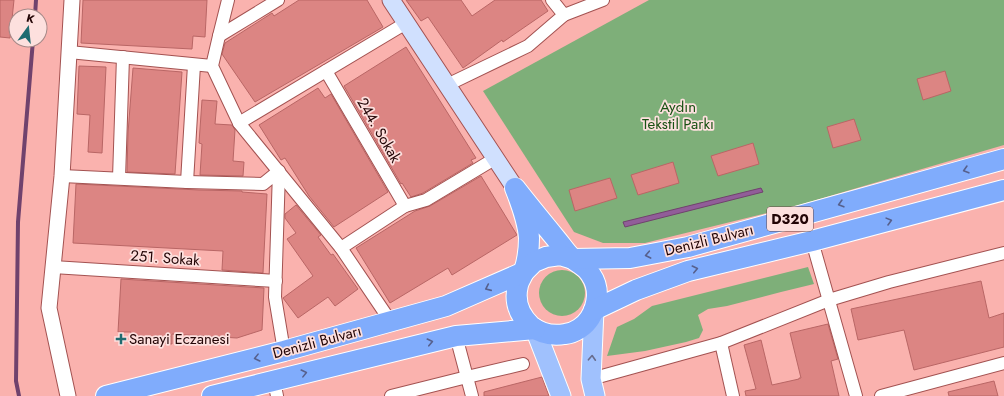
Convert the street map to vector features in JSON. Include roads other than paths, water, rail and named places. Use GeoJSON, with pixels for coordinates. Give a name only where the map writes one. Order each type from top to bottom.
{"type":"FeatureCollection","features":[{"type":"Feature","properties":{"kind":"highway","name":"Denizli Bulvarı"},"geometry":{"type":"LineString","coordinates":[[573,259],[630,258],[688,247],[1004,159]]}},
{"type":"Feature","properties":{"kind":"highway"},"geometry":{"type":"LineString","coordinates":[[515,188],[573,259]]}},
{"type":"Feature","properties":{"kind":"highway"},"geometry":{"type":"LineString","coordinates":[[515,188],[524,212],[529,238],[524,272],[518,284],[516,297],[519,309],[525,321],[535,329],[546,334],[557,336],[569,334],[580,329],[588,320],[594,310],[597,298],[596,286],[584,265],[573,259],[560,255],[546,256],[534,262],[524,272]]}},
{"type":"Feature","properties":{"kind":"highway","name":"Denizli Bulvarı"},"geometry":{"type":"LineString","coordinates":[[594,310],[636,290],[688,271],[812,241],[1004,190]]}},
{"type":"Feature","properties":{"kind":"highway","name":"Denizli Bulvarı"},"geometry":{"type":"LineString","coordinates":[[110,395],[284,351],[446,306],[524,272]]}},
{"type":"Feature","properties":{"kind":"highway","name":"Denizli Bulvarı"},"geometry":{"type":"LineString","coordinates":[[212,396],[275,389],[456,336],[535,329]]}},
{"type":"Feature","properties":{"kind":"main road"},"geometry":{"type":"LineString","coordinates":[[391,0],[515,188]]}},
{"type":"Feature","properties":{"kind":"main road"},"geometry":{"type":"LineString","coordinates":[[593,387],[594,310]]}},
{"type":"Feature","properties":{"kind":"main road"},"geometry":{"type":"LineString","coordinates":[[535,329],[561,396]]}},
{"type":"Feature","properties":{"kind":"street"},"geometry":{"type":"LineString","coordinates":[[68,396],[49,308],[62,176],[72,0]]}},
{"type":"Feature","properties":{"kind":"street"},"geometry":{"type":"LineString","coordinates":[[228,0],[212,66],[239,123],[341,248],[391,322]]}},
{"type":"Feature","properties":{"kind":"street"},"geometry":{"type":"LineString","coordinates":[[219,36],[278,0]]}},
{"type":"Feature","properties":{"kind":"street"},"geometry":{"type":"LineString","coordinates":[[552,0],[564,15]]}},
{"type":"Feature","properties":{"kind":"street"},"geometry":{"type":"LineString","coordinates":[[447,85],[528,46],[564,15],[603,0]]}},
{"type":"Feature","properties":{"kind":"street"},"geometry":{"type":"LineString","coordinates":[[239,123],[406,24]]}},
{"type":"Feature","properties":{"kind":"street"},"geometry":{"type":"LineString","coordinates":[[69,52],[212,66]]}},
{"type":"Feature","properties":{"kind":"street"},"geometry":{"type":"LineString","coordinates":[[119,178],[124,58]]}},
{"type":"Feature","properties":{"kind":"street"},"geometry":{"type":"LineString","coordinates":[[187,182],[194,65]]}},
{"type":"Feature","properties":{"kind":"street","name":"244. Sokak"},"geometry":{"type":"LineString","coordinates":[[326,71],[405,206]]}},
{"type":"Feature","properties":{"kind":"street"},"geometry":{"type":"LineString","coordinates":[[341,248],[405,206],[426,200],[496,158]]}},
{"type":"Feature","properties":{"kind":"street"},"geometry":{"type":"LineString","coordinates":[[62,176],[263,184],[279,171]]}},
{"type":"Feature","properties":{"kind":"street"},"geometry":{"type":"LineString","coordinates":[[279,171],[275,297],[284,351]]}},
{"type":"Feature","properties":{"kind":"street"},"geometry":{"type":"LineString","coordinates":[[812,241],[856,396]]}},
{"type":"Feature","properties":{"kind":"street"},"geometry":{"type":"LineString","coordinates":[[593,387],[721,343],[829,300],[889,282],[1004,253]]}},
{"type":"Feature","properties":{"kind":"street","name":"251. Sokak"},"geometry":{"type":"LineString","coordinates":[[53,267],[276,281]]}},
{"type":"Feature","properties":{"kind":"street"},"geometry":{"type":"LineString","coordinates":[[456,336],[472,396]]}},
{"type":"Feature","properties":{"kind":"street"},"geometry":{"type":"LineString","coordinates":[[721,343],[733,396]]}},
{"type":"Feature","properties":{"kind":"street"},"geometry":{"type":"LineString","coordinates":[[881,396],[1004,363]]}},
{"type":"Feature","properties":{"kind":"street"},"geometry":{"type":"LineString","coordinates":[[392,396],[523,364]]}},
{"type":"Feature","properties":{"kind":"waterway"},"geometry":{"type":"LineString","coordinates":[[36,0],[36,8]]}},
{"type":"Feature","properties":{"kind":"waterway"},"geometry":{"type":"LineString","coordinates":[[19,396],[16,381],[18,222],[32,48]]}},
{"type":"Feature","properties":{"kind":"place","name":"Sanayi Eczanesi"},"geometry":{"type":"Point","coordinates":[121,339]}},
{"type":"Feature","properties":{"kind":"park label","name":"Aydın Tekstil Parkı"},"geometry":{"type":"Point","coordinates":[678,116]}}]}
